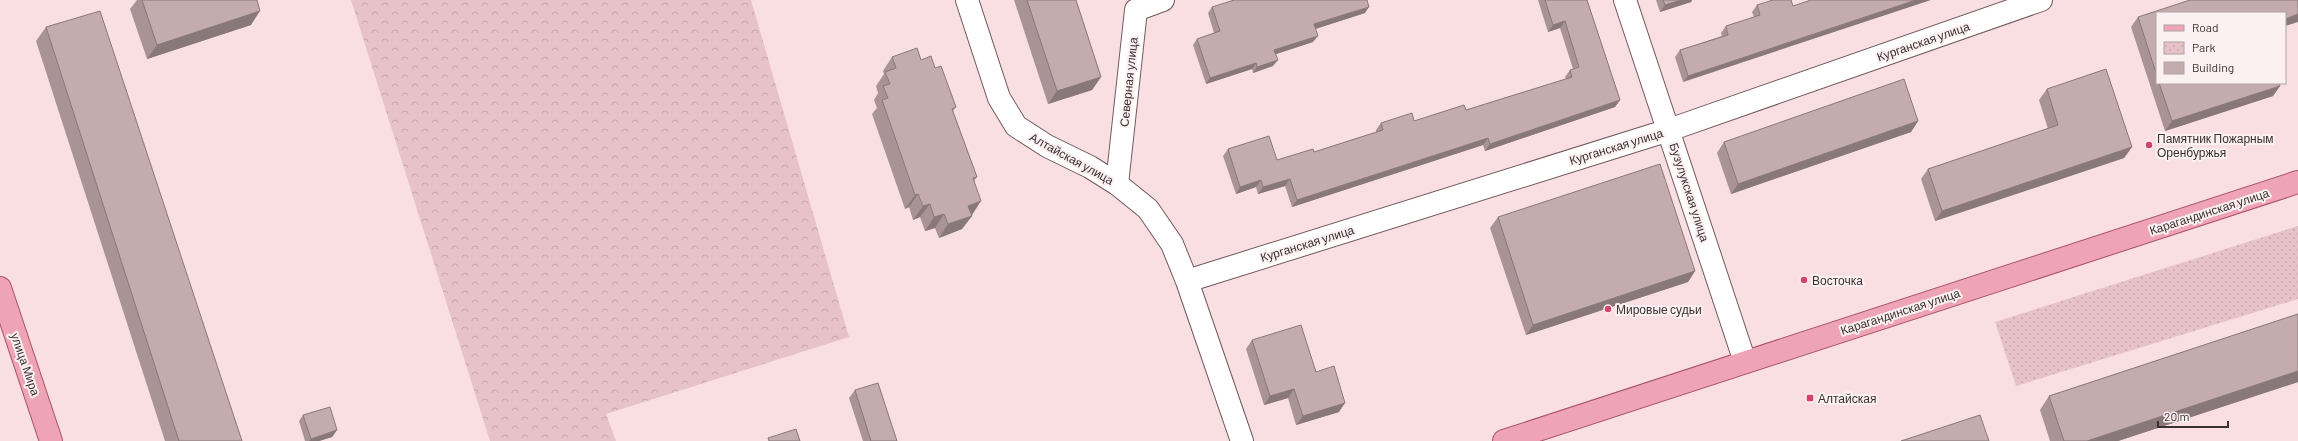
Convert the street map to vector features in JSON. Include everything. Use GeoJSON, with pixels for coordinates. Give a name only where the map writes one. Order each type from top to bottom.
{"type":"FeatureCollection","features":[{"type":"Feature","properties":{"kind":"main road","name":"Карагандинская улица"},"geometry":{"type":"LineString","coordinates":[[1504,441],[2298,182]]}},
{"type":"Feature","properties":{"kind":"main road","name":"улица Мира"},"geometry":{"type":"LineString","coordinates":[[0,288],[51,441]]}},
{"type":"Feature","properties":{"kind":"street","name":"Алтайская улица"},"geometry":{"type":"LineString","coordinates":[[967,0],[999,98],[1016,126],[1047,146],[1090,167],[1118,184],[1148,208],[1172,244],[1187,281],[1242,441]]}},
{"type":"Feature","properties":{"kind":"street","name":"Северная улица"},"geometry":{"type":"LineString","coordinates":[[1118,184],[1136,10],[1163,0]]}},
{"type":"Feature","properties":{"kind":"street","name":"Бузулукская улица"},"geometry":{"type":"LineString","coordinates":[[1625,0],[1745,362]]}},
{"type":"Feature","properties":{"kind":"street","name":"Курганская улица"},"geometry":{"type":"LineString","coordinates":[[1187,281],[1669,130],[2041,0]]}},
{"type":"Feature","properties":{"kind":"green space"},"geometry":{"type":"Polygon","coordinates":[[[351,0],[751,0],[849,337],[606,414],[616,441],[490,441],[351,0]]]}},
{"type":"Feature","properties":{"kind":"green space"},"geometry":{"type":"Polygon","coordinates":[[[2298,226],[2298,299],[2016,386],[1995,322],[2298,226]]]}},
{"type":"Feature","properties":{"kind":"building"},"geometry":{"type":"Polygon","coordinates":[[[142,0],[257,0],[260,11],[157,45],[142,0]]]}},
{"type":"Feature","properties":{"kind":"building"},"geometry":{"type":"Polygon","coordinates":[[[1027,0],[1076,0],[1101,77],[1057,91],[1027,0]]]}},
{"type":"Feature","properties":{"kind":"building"},"geometry":{"type":"Polygon","coordinates":[[[1234,0],[1367,0],[1369,7],[1314,24],[1318,36],[1274,50],[1278,60],[1257,67],[1256,63],[1210,78],[1197,39],[1220,31],[1212,7],[1234,0]]]}},
{"type":"Feature","properties":{"kind":"building"},"geometry":{"type":"Polygon","coordinates":[[[1545,0],[1587,0],[1620,100],[1490,144],[1488,138],[1297,200],[1290,179],[1263,187],[1261,180],[1240,187],[1228,149],[1269,136],[1277,160],[1313,149],[1314,152],[1383,130],[1381,123],[1412,113],[1414,121],[1464,105],[1466,110],[1572,77],[1570,70],[1579,67],[1565,21],[1553,25],[1545,0]]]}},
{"type":"Feature","properties":{"kind":"building"},"geometry":{"type":"Polygon","coordinates":[[[1663,0],[1681,0],[1665,5],[1663,0]]]}},
{"type":"Feature","properties":{"kind":"building"},"geometry":{"type":"Polygon","coordinates":[[[1773,0],[1791,0],[1793,6],[1811,0],[1916,0],[1688,76],[1680,50],[1728,35],[1726,26],[1760,15],[1757,5],[1773,0]]]}},
{"type":"Feature","properties":{"kind":"building"},"geometry":{"type":"Polygon","coordinates":[[[2190,0],[2298,0],[2298,14],[2286,19],[2286,12],[2156,12],[2156,73],[2138,17],[2190,0]]]}},
{"type":"Feature","properties":{"kind":"building"},"geometry":{"type":"Polygon","coordinates":[[[100,11],[242,441],[179,441],[46,27],[100,11]]]}},
{"type":"Feature","properties":{"kind":"building"},"geometry":{"type":"Polygon","coordinates":[[[917,48],[921,60],[931,56],[935,68],[941,66],[956,107],[952,109],[977,177],[973,178],[981,201],[968,206],[972,216],[948,224],[944,214],[934,217],[930,204],[923,206],[918,194],[915,195],[882,100],[888,98],[883,86],[890,84],[885,72],[896,68],[892,57],[917,48]]]}},
{"type":"Feature","properties":{"kind":"building"},"geometry":{"type":"Polygon","coordinates":[[[2106,69],[2132,147],[1942,211],[1928,169],[2058,125],[2047,89],[2106,69]]]}},
{"type":"Feature","properties":{"kind":"building"},"geometry":{"type":"Polygon","coordinates":[[[1904,79],[1918,121],[1738,184],[1724,142],[1904,79]]]}},
{"type":"Feature","properties":{"kind":"building"},"geometry":{"type":"Polygon","coordinates":[[[2159,84],[2279,84],[2280,86],[2172,121],[2159,84]]]}},
{"type":"Feature","properties":{"kind":"building"},"geometry":{"type":"Polygon","coordinates":[[[1660,164],[1695,271],[1533,325],[1498,217],[1660,164]]]}},
{"type":"Feature","properties":{"kind":"building"},"geometry":{"type":"Polygon","coordinates":[[[2298,314],[2298,371],[2087,441],[2064,441],[2049,396],[2298,314]]]}},
{"type":"Feature","properties":{"kind":"building"},"geometry":{"type":"Polygon","coordinates":[[[1301,325],[1316,372],[1334,366],[1345,403],[1303,416],[1294,389],[1270,396],[1252,340],[1301,325]]]}},
{"type":"Feature","properties":{"kind":"building"},"geometry":{"type":"Polygon","coordinates":[[[878,383],[897,441],[871,441],[855,390],[878,383]]]}},
{"type":"Feature","properties":{"kind":"building"},"geometry":{"type":"Polygon","coordinates":[[[330,407],[337,430],[311,439],[303,415],[330,407]]]}},
{"type":"Feature","properties":{"kind":"building"},"geometry":{"type":"Polygon","coordinates":[[[1980,415],[1989,441],[1901,441],[1980,415]]]}},
{"type":"Feature","properties":{"kind":"building"},"geometry":{"type":"Polygon","coordinates":[[[796,429],[800,441],[769,441],[768,438],[796,429]]]}},
{"type":"Feature","properties":{"kind":"place","name":"Памятник Пожарным Оренбуржья"},"geometry":{"type":"Point","coordinates":[2149,145]}},
{"type":"Feature","properties":{"kind":"place","name":"Восточка"},"geometry":{"type":"Point","coordinates":[1804,280]}},
{"type":"Feature","properties":{"kind":"place","name":"Мировые судьи"},"geometry":{"type":"Point","coordinates":[1608,309]}},
{"type":"Feature","properties":{"kind":"place","name":"Алтайская"},"geometry":{"type":"Point","coordinates":[1810,398]}}]}
